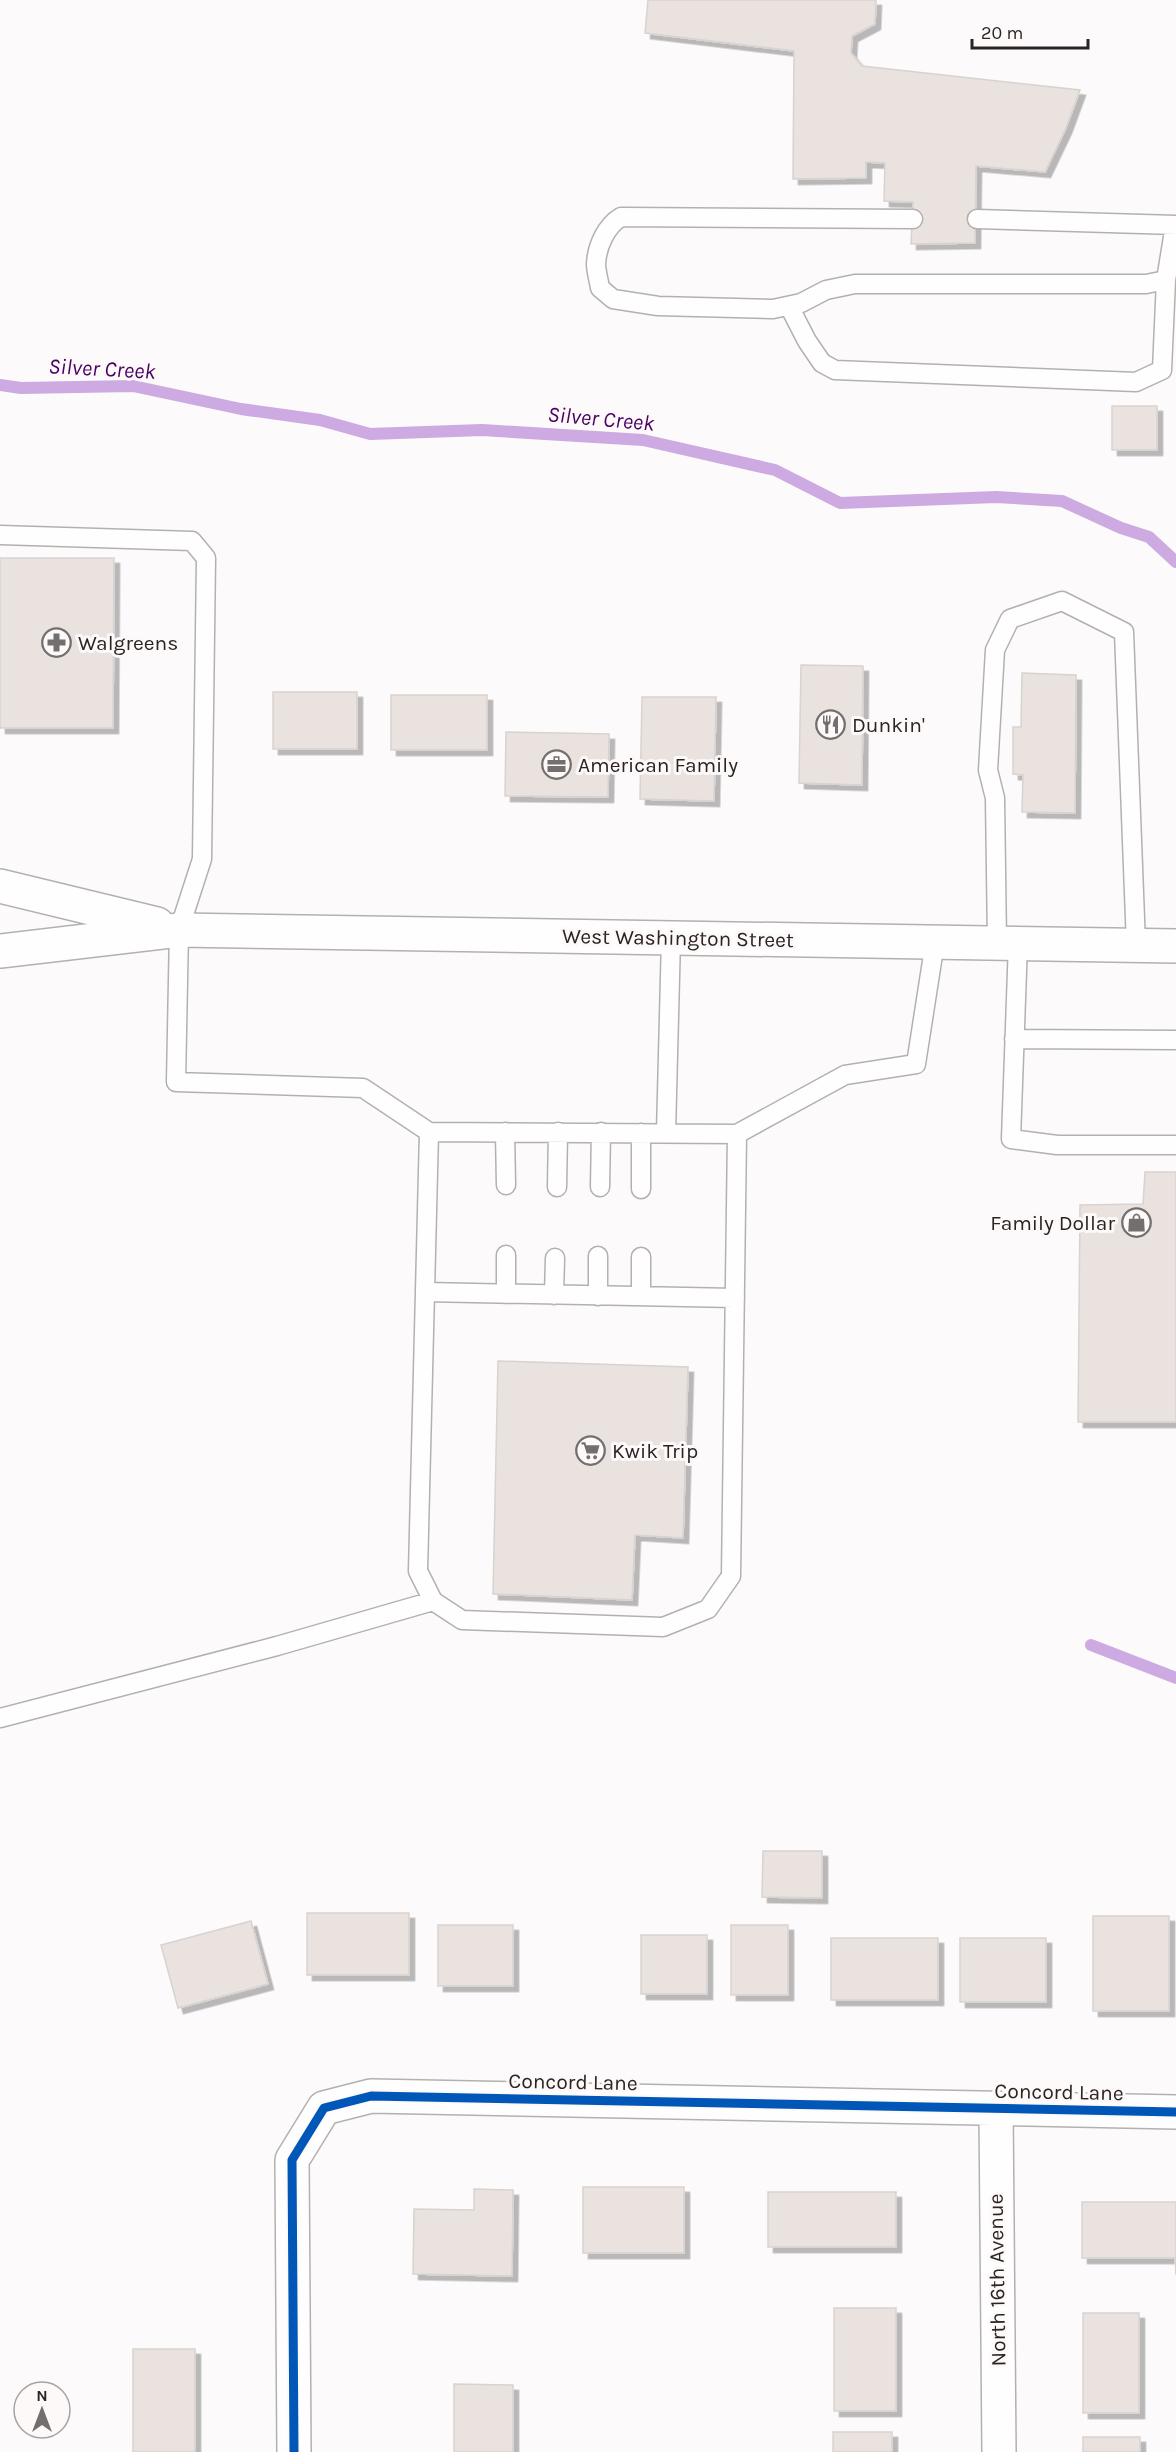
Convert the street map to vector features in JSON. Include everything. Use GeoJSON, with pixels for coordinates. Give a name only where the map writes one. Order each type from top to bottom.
{"type":"FeatureCollection","features":[{"type":"Feature","properties":{"kind":"street","name":"West Washington Street"},"geometry":{"type":"LineString","coordinates":[[0,886],[179,930]]}},
{"type":"Feature","properties":{"kind":"street","name":"West Washington Street"},"geometry":{"type":"LineString","coordinates":[[0,951],[179,930],[1176,946]]}},
{"type":"Feature","properties":{"kind":"street","name":"Concord Lane"},"geometry":{"type":"LineString","coordinates":[[294,2452],[292,2160],[324,2108],[371,2096],[1176,2112]]}},
{"type":"Feature","properties":{"kind":"street","name":"North 16th Avenue"},"geometry":{"type":"LineString","coordinates":[[996,2109],[999,2452]]}},
{"type":"Feature","properties":{"kind":"lane"},"geometry":{"type":"LineString","coordinates":[[913,219],[639,215],[621,217],[612,222],[604,235],[596,264],[600,288],[613,299],[658,306],[773,309],[801,303],[826,290],[855,284],[1146,284],[1166,280]]}},
{"type":"Feature","properties":{"kind":"lane"},"geometry":{"type":"LineString","coordinates":[[789,306],[807,341],[822,363],[835,370],[1136,382],[1153,372],[1162,370],[1166,280],[1175,225],[977,219]]}},
{"type":"Feature","properties":{"kind":"lane"},"geometry":{"type":"LineString","coordinates":[[0,535],[192,541],[206,558],[202,859],[179,930],[176,1082],[363,1088],[429,1132],[737,1134],[844,1075],[916,1064],[935,942]]}},
{"type":"Feature","properties":{"kind":"lane"},"geometry":{"type":"LineString","coordinates":[[1136,945],[1124,632],[1062,601],[1010,619],[995,650],[988,770],[995,798],[1014,1039],[1011,1140],[1057,1145],[1176,1145]]}},
{"type":"Feature","properties":{"kind":"lane"},"geometry":{"type":"LineString","coordinates":[[666,1133],[670,938]]}},
{"type":"Feature","properties":{"kind":"lane"},"geometry":{"type":"LineString","coordinates":[[1014,1039],[1176,1040]]}},
{"type":"Feature","properties":{"kind":"lane"},"geometry":{"type":"LineString","coordinates":[[429,1132],[418,1571],[433,1601],[462,1620],[663,1627],[708,1609],[731,1576],[737,1134]]}},
{"type":"Feature","properties":{"kind":"lane"},"geometry":{"type":"LineString","coordinates":[[506,1132],[506,1185]]}},
{"type":"Feature","properties":{"kind":"lane"},"geometry":{"type":"LineString","coordinates":[[557,1187],[558,1132]]}},
{"type":"Feature","properties":{"kind":"lane"},"geometry":{"type":"LineString","coordinates":[[600,1187],[601,1132]]}},
{"type":"Feature","properties":{"kind":"lane"},"geometry":{"type":"LineString","coordinates":[[641,1133],[641,1189]]}},
{"type":"Feature","properties":{"kind":"lane"},"geometry":{"type":"LineString","coordinates":[[506,1255],[506,1294]]}},
{"type":"Feature","properties":{"kind":"lane"},"geometry":{"type":"LineString","coordinates":[[598,1256],[598,1296]]}},
{"type":"Feature","properties":{"kind":"lane"},"geometry":{"type":"LineString","coordinates":[[641,1257],[641,1296]]}},
{"type":"Feature","properties":{"kind":"lane"},"geometry":{"type":"LineString","coordinates":[[554,1295],[555,1258]]}},
{"type":"Feature","properties":{"kind":"lane"},"geometry":{"type":"LineString","coordinates":[[425,1292],[735,1298]]}},
{"type":"Feature","properties":{"kind":"lane"},"geometry":{"type":"LineString","coordinates":[[0,1718],[277,1646],[433,1601]]}},
{"type":"Feature","properties":{"kind":"building"},"geometry":{"type":"Polygon","coordinates":[[[648,0],[876,0],[875,24],[852,36],[851,53],[862,66],[1080,90],[1066,128],[1045,172],[976,166],[975,243],[911,244],[913,202],[884,201],[885,163],[866,162],[866,178],[793,179],[794,51],[645,33],[648,0]]]}},
{"type":"Feature","properties":{"kind":"building"},"geometry":{"type":"Polygon","coordinates":[[[1112,406],[1157,406],[1157,450],[1112,450],[1112,406]]]}},
{"type":"Feature","properties":{"kind":"building","name":"Walgreens"},"geometry":{"type":"Polygon","coordinates":[[[0,558],[114,558],[113,728],[0,728],[0,558]]]}},
{"type":"Feature","properties":{"kind":"building","name":"Dunkin'"},"geometry":{"type":"Polygon","coordinates":[[[801,665],[863,666],[862,785],[799,783],[801,665]]]}},
{"type":"Feature","properties":{"kind":"building","name":"Dunkin'"},"geometry":{"type":"Polygon","coordinates":[[[801,665],[863,666],[862,785],[799,783],[801,665]]]}},
{"type":"Feature","properties":{"kind":"building"},"geometry":{"type":"Polygon","coordinates":[[[1022,673],[1076,675],[1075,813],[1022,812],[1023,775],[1013,774],[1013,727],[1021,727],[1022,673]]]}},
{"type":"Feature","properties":{"kind":"building"},"geometry":{"type":"Polygon","coordinates":[[[273,692],[357,692],[357,749],[273,749],[273,692]]]}},
{"type":"Feature","properties":{"kind":"building"},"geometry":{"type":"Polygon","coordinates":[[[391,695],[487,695],[487,750],[391,750],[391,695]]]}},
{"type":"Feature","properties":{"kind":"building"},"geometry":{"type":"Polygon","coordinates":[[[642,697],[716,697],[714,801],[640,799],[642,697]]]}},
{"type":"Feature","properties":{"kind":"building","name":"American Family"},"geometry":{"type":"Polygon","coordinates":[[[506,732],[609,734],[608,797],[505,796],[506,732]]]}},
{"type":"Feature","properties":{"kind":"building"},"geometry":{"type":"Polygon","coordinates":[[[1145,1172],[1176,1172],[1176,1422],[1078,1422],[1080,1205],[1143,1204],[1145,1172]]]}},
{"type":"Feature","properties":{"kind":"building","name":"Kwik Trip"},"geometry":{"type":"Polygon","coordinates":[[[498,1361],[688,1367],[683,1538],[635,1535],[632,1600],[493,1594],[498,1361]]]}},
{"type":"Feature","properties":{"kind":"building"},"geometry":{"type":"Polygon","coordinates":[[[763,1851],[822,1851],[822,1898],[762,1897],[763,1851]]]}},
{"type":"Feature","properties":{"kind":"building"},"geometry":{"type":"Polygon","coordinates":[[[307,1913],[409,1913],[409,1975],[307,1975],[307,1913]]]}},
{"type":"Feature","properties":{"kind":"building"},"geometry":{"type":"Polygon","coordinates":[[[1093,1916],[1169,1916],[1169,2011],[1093,2011],[1093,1916]]]}},
{"type":"Feature","properties":{"kind":"building"},"geometry":{"type":"Polygon","coordinates":[[[251,1921],[268,1984],[178,2008],[161,1945],[251,1921]]]}},
{"type":"Feature","properties":{"kind":"building"},"geometry":{"type":"Polygon","coordinates":[[[438,1925],[513,1925],[513,1986],[438,1986],[438,1925]]]}},
{"type":"Feature","properties":{"kind":"building"},"geometry":{"type":"Polygon","coordinates":[[[731,1925],[788,1925],[788,1995],[731,1995],[731,1925]]]}},
{"type":"Feature","properties":{"kind":"building"},"geometry":{"type":"Polygon","coordinates":[[[641,1935],[707,1935],[707,1994],[641,1994],[641,1935]]]}},
{"type":"Feature","properties":{"kind":"building"},"geometry":{"type":"Polygon","coordinates":[[[831,1938],[938,1938],[938,2000],[831,2000],[831,1938]]]}},
{"type":"Feature","properties":{"kind":"building"},"geometry":{"type":"Polygon","coordinates":[[[960,1938],[1046,1938],[1046,2002],[960,2002],[960,1938]]]}},
{"type":"Feature","properties":{"kind":"building"},"geometry":{"type":"Polygon","coordinates":[[[583,2187],[684,2187],[684,2253],[583,2253],[583,2187]]]}},
{"type":"Feature","properties":{"kind":"building"},"geometry":{"type":"Polygon","coordinates":[[[474,2189],[513,2190],[512,2276],[413,2274],[414,2209],[474,2210],[474,2189]]]}},
{"type":"Feature","properties":{"kind":"building"},"geometry":{"type":"Polygon","coordinates":[[[768,2192],[896,2192],[896,2247],[768,2247],[768,2192]]]}},
{"type":"Feature","properties":{"kind":"building"},"geometry":{"type":"Polygon","coordinates":[[[1082,2202],[1176,2202],[1176,2275],[1175,2258],[1082,2258],[1082,2202]]]}},
{"type":"Feature","properties":{"kind":"building"},"geometry":{"type":"Polygon","coordinates":[[[834,2308],[896,2308],[896,2411],[834,2411],[834,2308]]]}},
{"type":"Feature","properties":{"kind":"building"},"geometry":{"type":"Polygon","coordinates":[[[1083,2313],[1139,2313],[1139,2413],[1083,2413],[1083,2313]]]}},
{"type":"Feature","properties":{"kind":"building"},"geometry":{"type":"Polygon","coordinates":[[[133,2349],[195,2349],[195,2452],[133,2452],[133,2349]]]}},
{"type":"Feature","properties":{"kind":"building"},"geometry":{"type":"Polygon","coordinates":[[[454,2384],[513,2385],[513,2452],[454,2452],[454,2384]]]}},
{"type":"Feature","properties":{"kind":"building"},"geometry":{"type":"Polygon","coordinates":[[[833,2432],[892,2432],[892,2452],[833,2452],[833,2432]]]}},
{"type":"Feature","properties":{"kind":"building"},"geometry":{"type":"Polygon","coordinates":[[[1083,2437],[1140,2437],[1140,2452],[1083,2452],[1083,2437]]]}},
{"type":"Feature","properties":{"kind":"waterway","name":"Silver Creek"},"geometry":{"type":"LineString","coordinates":[[0,385],[21,388],[133,386],[241,409],[320,420],[370,434],[482,430],[643,440],[775,470],[840,503],[996,497],[1062,501],[1121,528],[1149,537],[1176,562]]}},
{"type":"Feature","properties":{"kind":"waterway","name":"Silver Creek"},"geometry":{"type":"LineString","coordinates":[[1091,1645],[1176,1678]]}},
{"type":"Feature","properties":{"kind":"cycle path"},"geometry":{"type":"LineString","coordinates":[[294,2452],[292,2160],[324,2108],[371,2096],[1176,2112]]}},
{"type":"Feature","properties":{"kind":"place","name":"Walgreens"},"geometry":{"type":"Point","coordinates":[57,643]}},
{"type":"Feature","properties":{"kind":"place","name":"Dunkin'"},"geometry":{"type":"Point","coordinates":[831,725]}},
{"type":"Feature","properties":{"kind":"place","name":"American Family"},"geometry":{"type":"Point","coordinates":[557,765]}},
{"type":"Feature","properties":{"kind":"place","name":"Family Dollar"},"geometry":{"type":"Point","coordinates":[1136,1223]}},
{"type":"Feature","properties":{"kind":"place","name":"Kwik Trip"},"geometry":{"type":"Point","coordinates":[591,1451]}}]}
